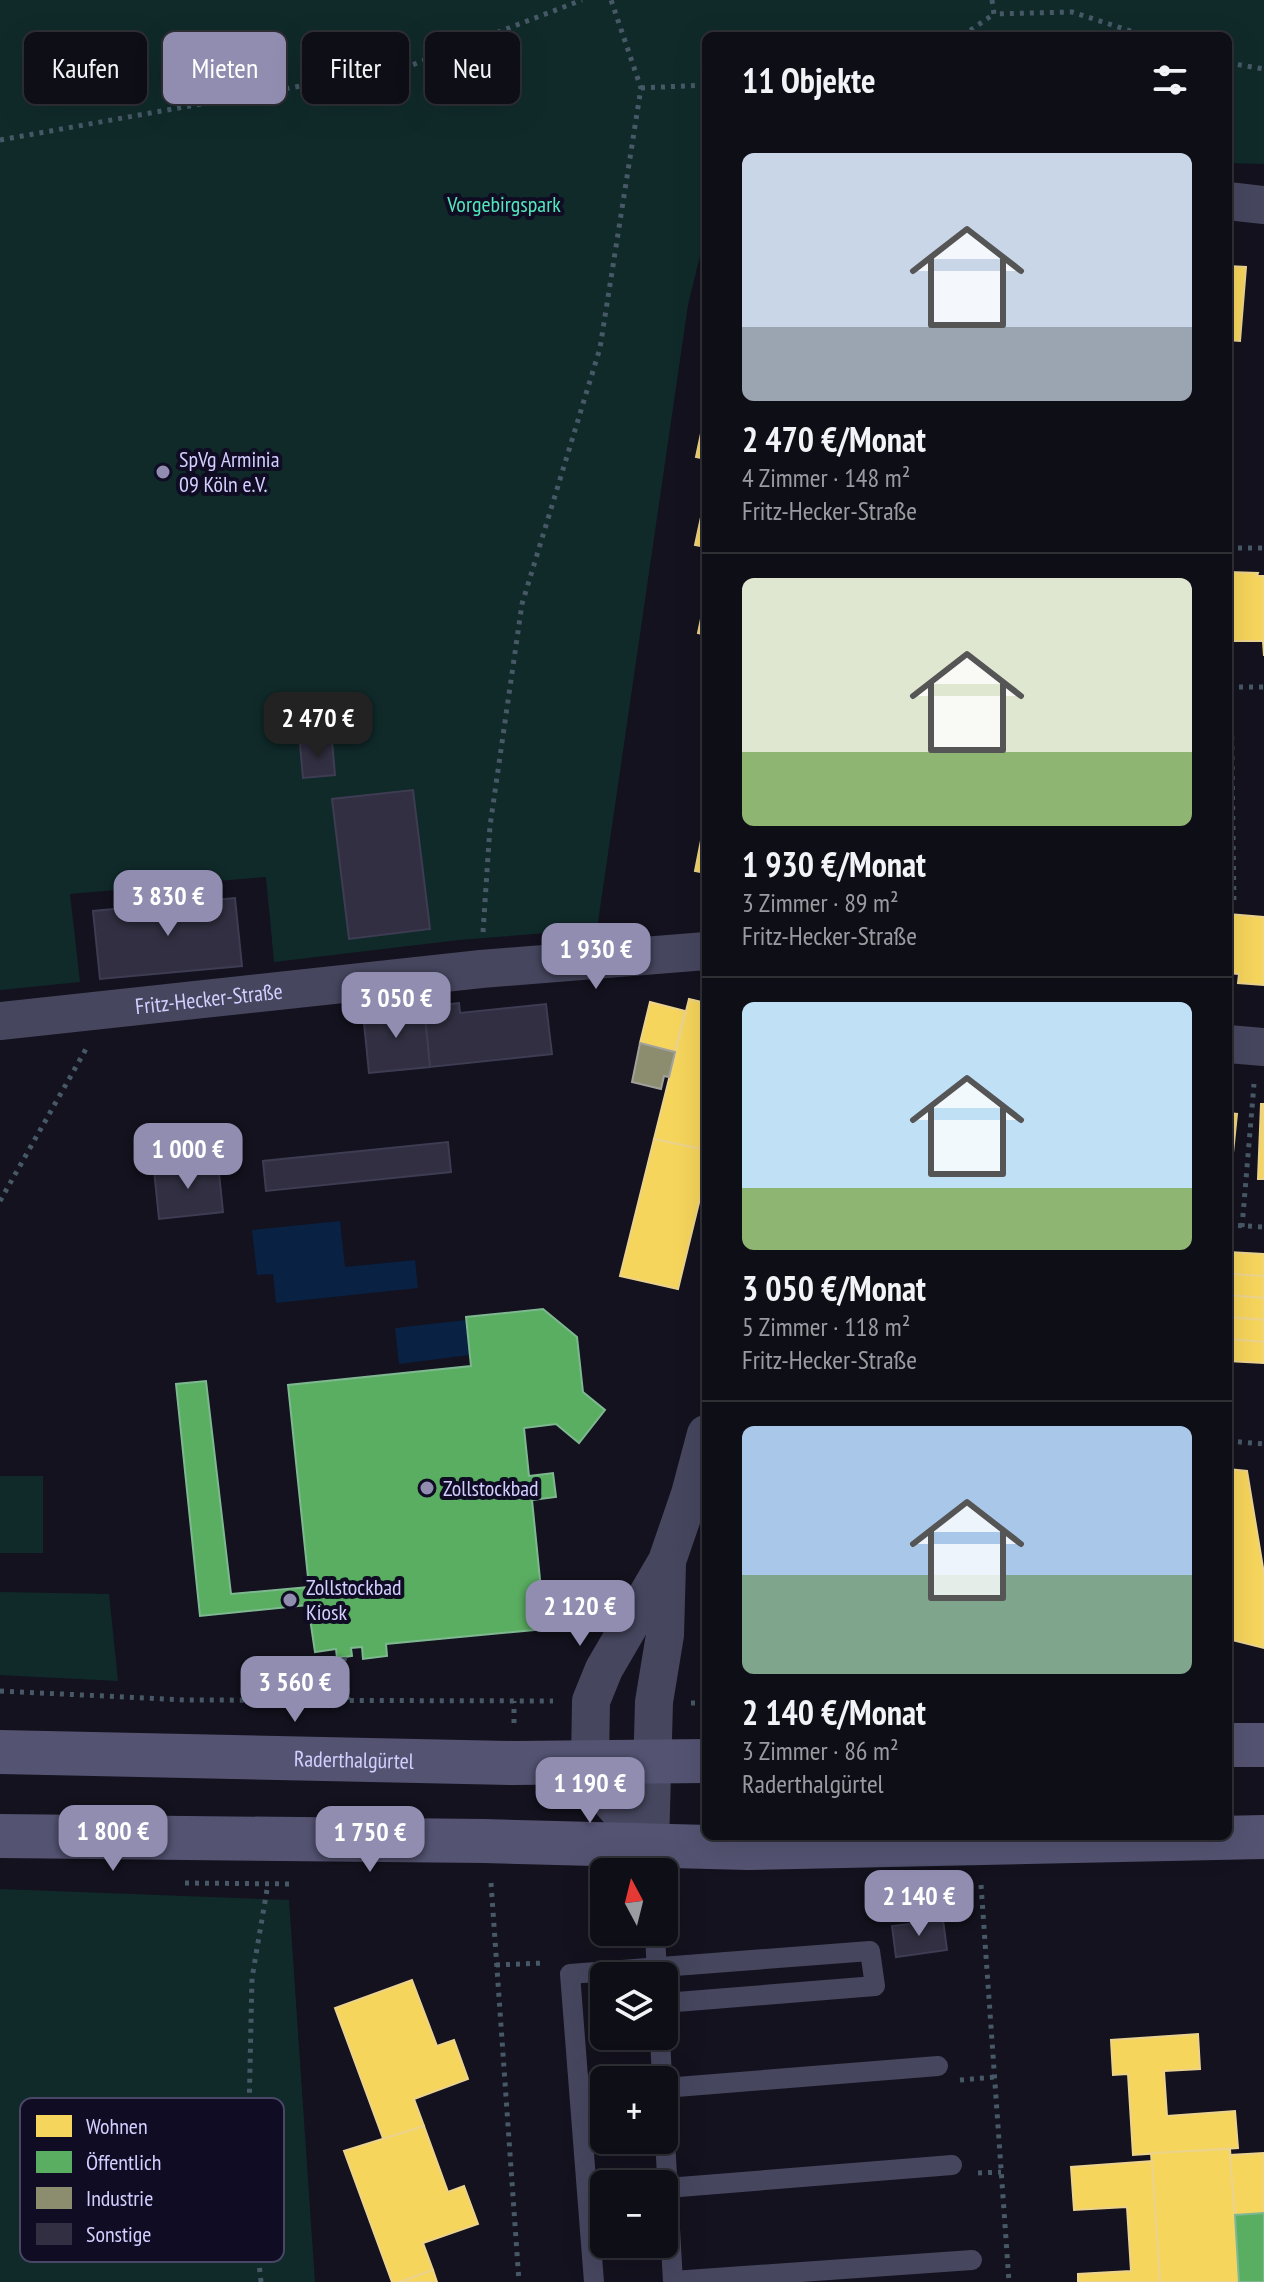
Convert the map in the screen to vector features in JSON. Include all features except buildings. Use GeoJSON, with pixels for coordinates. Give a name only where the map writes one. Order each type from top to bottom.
{"type":"FeatureCollection","features":[{"type":"Feature","properties":{"kind":"main road"},"geometry":{"type":"LineString","coordinates":[[1232,1745],[1264,1745]]}},
{"type":"Feature","properties":{"kind":"main road","name":"Raderthalgürtel"},"geometry":{"type":"LineString","coordinates":[[0,1752],[590,1762],[702,1761]]}},
{"type":"Feature","properties":{"kind":"main road"},"geometry":{"type":"LineString","coordinates":[[0,1836],[622,1858]]}},
{"type":"Feature","properties":{"kind":"main road"},"geometry":{"type":"LineString","coordinates":[[1232,1838],[1264,1837]]}},
{"type":"Feature","properties":{"kind":"main road"},"geometry":{"type":"LineString","coordinates":[[660,1858],[764,1847],[1114,1840]]}},
{"type":"Feature","properties":{"kind":"street"},"geometry":{"type":"LineString","coordinates":[[1232,201],[1264,205]]}},
{"type":"Feature","properties":{"kind":"street","name":"Fritz-Hecker-Straße"},"geometry":{"type":"LineString","coordinates":[[0,1021],[481,969],[702,951]]}},
{"type":"Feature","properties":{"kind":"street"},"geometry":{"type":"LineString","coordinates":[[649,1858],[613,1804],[590,1762],[591,1701],[604,1669],[667,1561],[702,1449]]}},
{"type":"Feature","properties":{"kind":"street"},"geometry":{"type":"LineString","coordinates":[[650,1858],[654,1702],[665,1635],[667,1561]]}},
{"type":"Feature","properties":{"kind":"lane"},"geometry":{"type":"LineString","coordinates":[[678,1970],[870,1951],[875,1986],[678,2002]]}},
{"type":"Feature","properties":{"kind":"lane"},"geometry":{"type":"LineString","coordinates":[[590,1974],[570,1974],[594,2282]]}},
{"type":"Feature","properties":{"kind":"lane"},"geometry":{"type":"LineString","coordinates":[[678,2087],[938,2066]]}},
{"type":"Feature","properties":{"kind":"lane"},"geometry":{"type":"LineString","coordinates":[[678,2187],[952,2165]]}},
{"type":"Feature","properties":{"kind":"lane"},"geometry":{"type":"LineString","coordinates":[[672,2258],[673,2281],[972,2260]]}},
{"type":"Feature","properties":{"kind":"path"},"geometry":{"type":"LineString","coordinates":[[0,140],[407,67],[582,0]]}},
{"type":"Feature","properties":{"kind":"path"},"geometry":{"type":"LineString","coordinates":[[481,969],[490,826],[522,604],[600,348],[641,88],[611,0]]}},
{"type":"Feature","properties":{"kind":"path"},"geometry":{"type":"LineString","coordinates":[[992,0],[994,14]]}},
{"type":"Feature","properties":{"kind":"path"},"geometry":{"type":"LineString","coordinates":[[968,32],[994,14],[1072,12],[1134,32]]}},
{"type":"Feature","properties":{"kind":"path"},"geometry":{"type":"LineString","coordinates":[[1232,64],[1264,69]]}},
{"type":"Feature","properties":{"kind":"path"},"geometry":{"type":"LineString","coordinates":[[641,88],[702,85]]}},
{"type":"Feature","properties":{"kind":"path"},"geometry":{"type":"LineString","coordinates":[[1232,548],[1264,548]]}},
{"type":"Feature","properties":{"kind":"path"},"geometry":{"type":"LineString","coordinates":[[1232,687],[1264,687]]}},
{"type":"Feature","properties":{"kind":"path"},"geometry":{"type":"LineString","coordinates":[[1232,817],[1232,904]]}},
{"type":"Feature","properties":{"kind":"path"},"geometry":{"type":"LineString","coordinates":[[0,1201],[90,1042]]}},
{"type":"Feature","properties":{"kind":"path"},"geometry":{"type":"LineString","coordinates":[[1242,1227],[1250,1046]]}},
{"type":"Feature","properties":{"kind":"path"},"geometry":{"type":"LineString","coordinates":[[1232,1226],[1264,1227]]}},
{"type":"Feature","properties":{"kind":"path"},"geometry":{"type":"LineString","coordinates":[[1232,1441],[1264,1444]]}},
{"type":"Feature","properties":{"kind":"path"},"geometry":{"type":"LineString","coordinates":[[344,1657],[348,1700]]}},
{"type":"Feature","properties":{"kind":"path"},"geometry":{"type":"LineString","coordinates":[[303,1701],[302,1672],[345,1668]]}},
{"type":"Feature","properties":{"kind":"path"},"geometry":{"type":"LineString","coordinates":[[0,1691],[185,1700],[591,1701]]}},
{"type":"Feature","properties":{"kind":"path"},"geometry":{"type":"LineString","coordinates":[[654,1702],[702,1703]]}},
{"type":"Feature","properties":{"kind":"path"},"geometry":{"type":"LineString","coordinates":[[491,1883],[519,2282]]}},
{"type":"Feature","properties":{"kind":"path"},"geometry":{"type":"LineString","coordinates":[[249,2098],[252,1978],[268,1884]]}},
{"type":"Feature","properties":{"kind":"path"},"geometry":{"type":"LineString","coordinates":[[981,1885],[1009,2282]]}},
{"type":"Feature","properties":{"kind":"path"},"geometry":{"type":"LineString","coordinates":[[496,1965],[548,1962],[570,1974]]}},
{"type":"Feature","properties":{"kind":"path"},"geometry":{"type":"LineString","coordinates":[[259,2262],[261,2282]]}},
{"type":"Feature","properties":{"kind":"green space","name":"Vorgebirgspark"},"geometry":{"type":"Polygon","coordinates":[[[0,0],[1264,0],[1264,164],[1232,163],[1232,32],[702,32],[702,248],[688,305],[597,929],[459,940],[274,962],[266,877],[70,894],[80,982],[0,990],[0,0]]]}},
{"type":"Feature","properties":{"kind":"green space"},"geometry":{"type":"Polygon","coordinates":[[[0,1476],[43,1476],[43,1553],[0,1553],[0,1476]]]}},
{"type":"Feature","properties":{"kind":"green space"},"geometry":{"type":"Polygon","coordinates":[[[0,1592],[109,1594],[118,1681],[0,1675],[0,1592]]]}},
{"type":"Feature","properties":{"kind":"green space"},"geometry":{"type":"Polygon","coordinates":[[[0,1889],[289,1900],[315,2282],[0,2282],[0,1889]]]}},
{"type":"Feature","properties":{"kind":"water"},"geometry":{"type":"Polygon","coordinates":[[[340,1221],[345,1267],[415,1260],[418,1288],[276,1303],[273,1274],[257,1275],[252,1230],[340,1221]]]}},
{"type":"Feature","properties":{"kind":"water"},"geometry":{"type":"Polygon","coordinates":[[[466,1320],[470,1355],[399,1364],[395,1328],[466,1320]]]}},
{"type":"Feature","properties":{"kind":"place","name":"SpVg Arminia 09 Köln e.V."},"geometry":{"type":"Point","coordinates":[163,472]}},
{"type":"Feature","properties":{"kind":"place","name":"Zollstockbad"},"geometry":{"type":"Point","coordinates":[427,1488]}},
{"type":"Feature","properties":{"kind":"place","name":"Zollstockbad Kiosk"},"geometry":{"type":"Point","coordinates":[290,1600]}}]}
